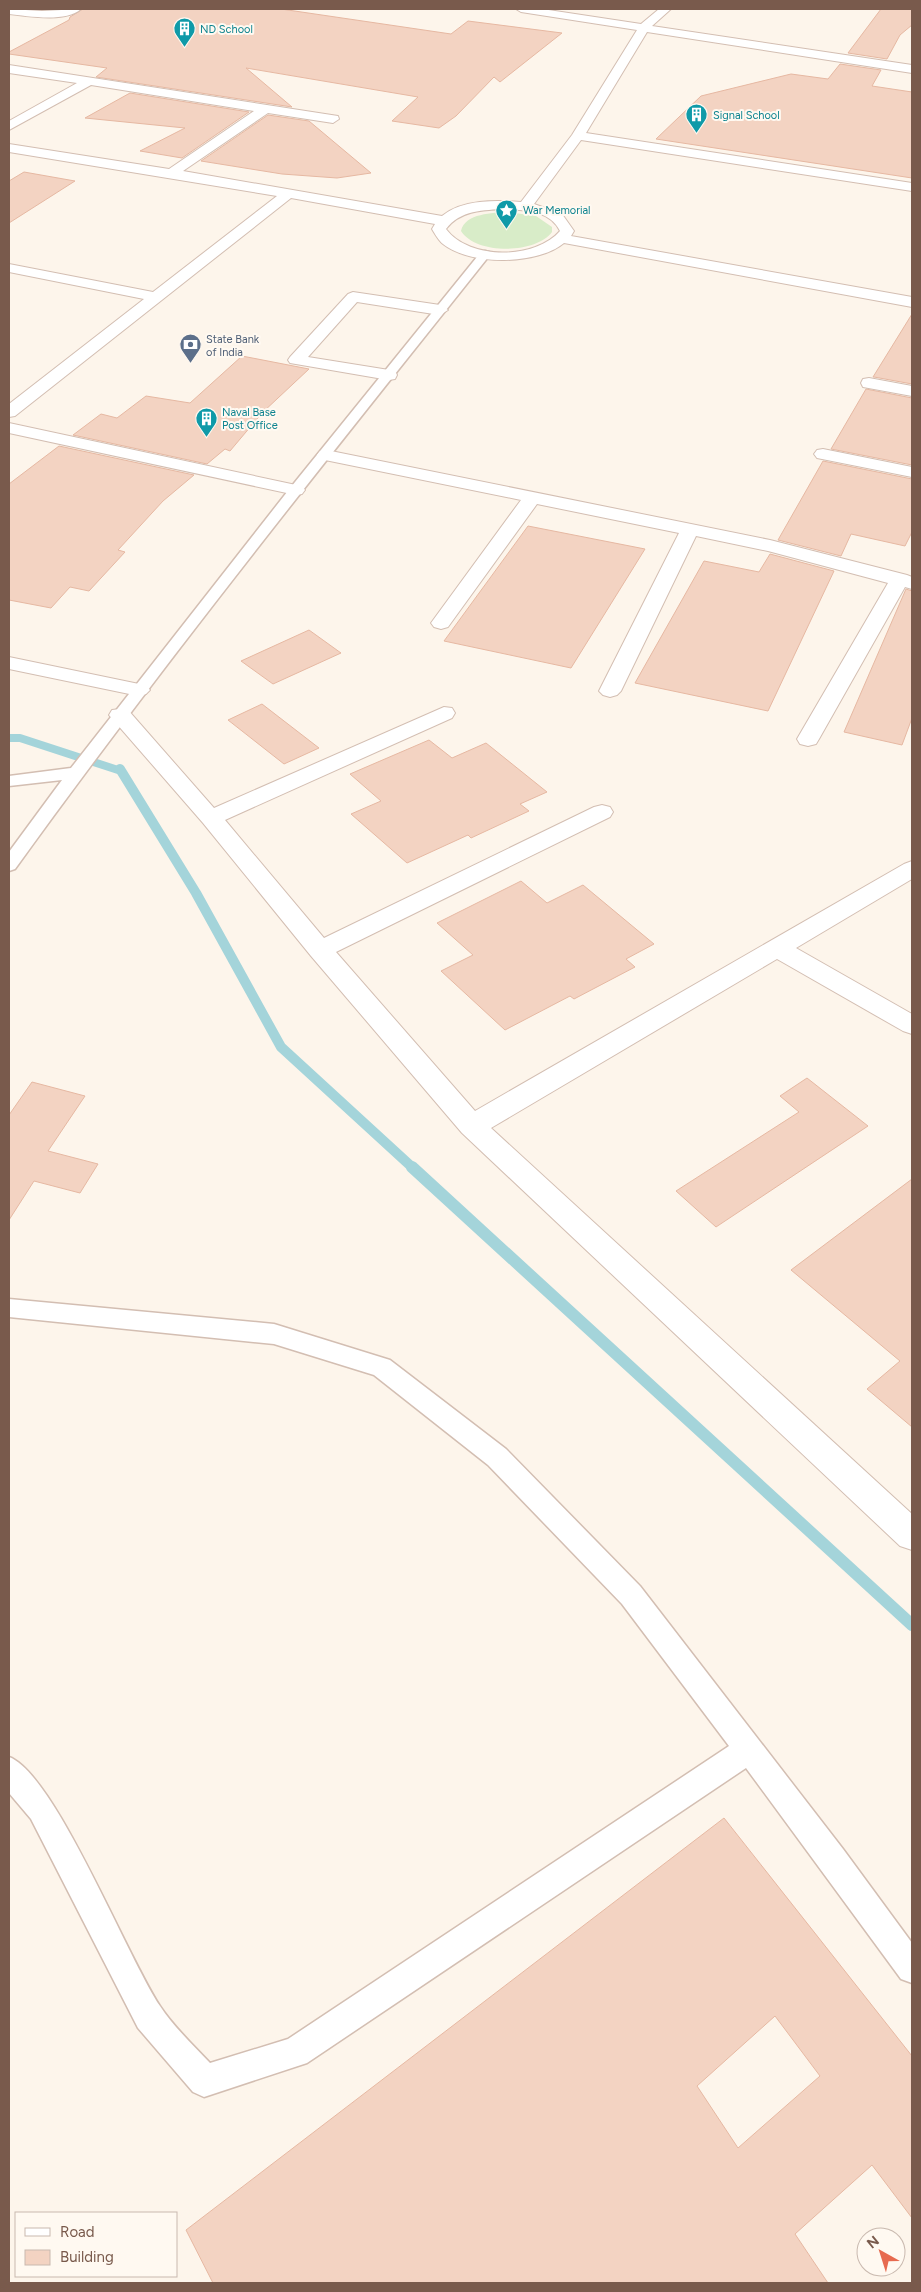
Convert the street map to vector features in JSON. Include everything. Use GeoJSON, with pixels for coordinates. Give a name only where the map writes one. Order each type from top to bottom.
{"type":"FeatureCollection","features":[{"type":"Feature","properties":{"kind":"street"},"geometry":{"type":"LineString","coordinates":[[9,11],[64,14],[75,9]]}},
{"type":"Feature","properties":{"kind":"street"},"geometry":{"type":"LineString","coordinates":[[521,9],[646,26],[912,69]]}},
{"type":"Feature","properties":{"kind":"street"},"geometry":{"type":"LineString","coordinates":[[524,206],[578,136],[646,26],[666,9]]}},
{"type":"Feature","properties":{"kind":"street"},"geometry":{"type":"LineString","coordinates":[[9,69],[333,119]]}},
{"type":"Feature","properties":{"kind":"street"},"geometry":{"type":"LineString","coordinates":[[9,126],[90,81]]}},
{"type":"Feature","properties":{"kind":"street"},"geometry":{"type":"LineString","coordinates":[[171,173],[264,109]]}},
{"type":"Feature","properties":{"kind":"street"},"geometry":{"type":"LineString","coordinates":[[578,136],[912,187]]}},
{"type":"Feature","properties":{"kind":"street"},"geometry":{"type":"LineString","coordinates":[[9,148],[171,173],[443,221]]}},
{"type":"Feature","properties":{"kind":"street"},"geometry":{"type":"LineString","coordinates":[[9,412],[288,194]]}},
{"type":"Feature","properties":{"kind":"street"},"geometry":{"type":"LineString","coordinates":[[485,206],[524,206],[542,210],[560,219],[565,223],[568,231],[564,239],[541,251],[524,254],[485,254],[451,245],[442,237],[439,229],[443,221],[453,214],[485,206]]}},
{"type":"Feature","properties":{"kind":"street"},"geometry":{"type":"LineString","coordinates":[[564,239],[912,302]]}},
{"type":"Feature","properties":{"kind":"street"},"geometry":{"type":"LineString","coordinates":[[9,268],[157,297]]}},
{"type":"Feature","properties":{"kind":"street"},"geometry":{"type":"LineString","coordinates":[[390,375],[296,360],[352,298],[440,310]]}},
{"type":"Feature","properties":{"kind":"street"},"geometry":{"type":"LineString","coordinates":[[869,383],[912,391]]}},
{"type":"Feature","properties":{"kind":"street"},"geometry":{"type":"LineString","coordinates":[[9,428],[296,490]]}},
{"type":"Feature","properties":{"kind":"street"},"geometry":{"type":"LineString","coordinates":[[823,454],[912,472]]}},
{"type":"Feature","properties":{"kind":"street"},"geometry":{"type":"LineString","coordinates":[[326,455],[770,546],[906,581],[808,739]]}},
{"type":"Feature","properties":{"kind":"street"},"geometry":{"type":"LineString","coordinates":[[442,623],[532,498]]}},
{"type":"Feature","properties":{"kind":"street"},"geometry":{"type":"LineString","coordinates":[[610,691],[690,530]]}},
{"type":"Feature","properties":{"kind":"street"},"geometry":{"type":"LineString","coordinates":[[9,663],[139,690]]}},
{"type":"Feature","properties":{"kind":"street"},"geometry":{"type":"LineString","coordinates":[[211,818],[444,712]]}},
{"type":"Feature","properties":{"kind":"street"},"geometry":{"type":"LineString","coordinates":[[120,715],[211,818],[320,950],[472,1126],[912,1535]]}},
{"type":"Feature","properties":{"kind":"street"},"geometry":{"type":"LineString","coordinates":[[320,950],[602,812]]}},
{"type":"Feature","properties":{"kind":"street"},"geometry":{"type":"LineString","coordinates":[[472,1126],[912,869]]}},
{"type":"Feature","properties":{"kind":"street"},"geometry":{"type":"LineString","coordinates":[[777,948],[912,1025]]}},
{"type":"Feature","properties":{"kind":"lane"},"geometry":{"type":"LineString","coordinates":[[9,864],[139,690],[485,254]]}},
{"type":"Feature","properties":{"kind":"lane"},"geometry":{"type":"LineString","coordinates":[[9,781],[80,769]]}},
{"type":"Feature","properties":{"kind":"lane"},"geometry":{"type":"LineString","coordinates":[[9,1308],[274,1334],[382,1367],[497,1457],[631,1595],[833,1860],[912,1968]]}},
{"type":"Feature","properties":{"kind":"lane"},"geometry":{"type":"LineString","coordinates":[[9,1770],[40,1809],[149,2017],[204,2081],[296,2052],[749,1749]]}},
{"type":"Feature","properties":{"kind":"green space"},"geometry":{"type":"Polygon","coordinates":[[[508,212],[536,216],[552,227],[552,232],[544,239],[533,244],[520,248],[506,249],[492,248],[479,244],[469,239],[461,231],[464,225],[474,217],[508,212]]]}},
{"type":"Feature","properties":{"kind":"building"},"geometry":{"type":"Polygon","coordinates":[[[83,9],[281,9],[451,34],[468,21],[562,33],[500,82],[494,77],[456,116],[439,128],[392,121],[418,97],[246,68],[292,107],[96,77],[107,68],[9,54],[9,52],[69,20],[70,17],[83,9]]]}},
{"type":"Feature","properties":{"kind":"building"},"geometry":{"type":"Polygon","coordinates":[[[881,9],[912,9],[912,25],[900,35],[887,59],[848,53],[881,9]]]}},
{"type":"Feature","properties":{"kind":"building"},"geometry":{"type":"Polygon","coordinates":[[[840,64],[881,70],[872,86],[912,92],[912,178],[656,139],[701,96],[791,74],[828,79],[840,64]]]}},
{"type":"Feature","properties":{"kind":"building"},"geometry":{"type":"Polygon","coordinates":[[[130,93],[249,112],[182,158],[140,151],[185,128],[85,118],[130,93]]]}},
{"type":"Feature","properties":{"kind":"building"},"geometry":{"type":"Polygon","coordinates":[[[268,115],[309,121],[371,173],[337,178],[282,174],[201,161],[268,115]]]}},
{"type":"Feature","properties":{"kind":"building"},"geometry":{"type":"Polygon","coordinates":[[[24,172],[75,181],[9,223],[9,181],[24,172]]]}},
{"type":"Feature","properties":{"kind":"building"},"geometry":{"type":"Polygon","coordinates":[[[912,314],[912,384],[873,377],[912,314]]]}},
{"type":"Feature","properties":{"kind":"building"},"geometry":{"type":"Polygon","coordinates":[[[242,356],[309,369],[262,413],[230,451],[225,449],[207,464],[73,435],[101,414],[117,418],[146,396],[190,403],[242,356]]]}},
{"type":"Feature","properties":{"kind":"building"},"geometry":{"type":"Polygon","coordinates":[[[866,389],[912,398],[912,465],[831,449],[866,389]]]}},
{"type":"Feature","properties":{"kind":"building"},"geometry":{"type":"Polygon","coordinates":[[[59,446],[194,475],[163,501],[118,550],[125,552],[89,591],[70,587],[51,608],[9,600],[9,484],[59,446]]]}},
{"type":"Feature","properties":{"kind":"building"},"geometry":{"type":"Polygon","coordinates":[[[823,461],[912,479],[912,532],[905,546],[851,534],[841,556],[778,540],[823,461]]]}},
{"type":"Feature","properties":{"kind":"building"},"geometry":{"type":"Polygon","coordinates":[[[528,526],[645,549],[571,668],[444,641],[528,526]]]}},
{"type":"Feature","properties":{"kind":"building"},"geometry":{"type":"Polygon","coordinates":[[[770,554],[834,571],[768,711],[635,683],[704,561],[759,572],[770,554]]]}},
{"type":"Feature","properties":{"kind":"building"},"geometry":{"type":"Polygon","coordinates":[[[906,589],[912,591],[912,718],[902,745],[844,732],[906,589]]]}},
{"type":"Feature","properties":{"kind":"building"},"geometry":{"type":"Polygon","coordinates":[[[309,630],[341,653],[273,684],[241,661],[309,630]]]}},
{"type":"Feature","properties":{"kind":"building"},"geometry":{"type":"Polygon","coordinates":[[[262,704],[319,748],[284,764],[228,720],[262,704]]]}},
{"type":"Feature","properties":{"kind":"building"},"geometry":{"type":"Polygon","coordinates":[[[429,740],[452,758],[486,743],[547,792],[520,804],[529,811],[471,838],[468,835],[407,863],[351,814],[381,801],[350,774],[429,740]]]}},
{"type":"Feature","properties":{"kind":"building"},"geometry":{"type":"Polygon","coordinates":[[[521,881],[547,903],[583,885],[654,944],[626,959],[635,967],[574,999],[570,996],[505,1030],[441,971],[473,955],[437,923],[521,881]]]}},
{"type":"Feature","properties":{"kind":"building"},"geometry":{"type":"Polygon","coordinates":[[[807,1078],[868,1126],[716,1227],[676,1191],[799,1112],[780,1096],[807,1078]]]}},
{"type":"Feature","properties":{"kind":"building"},"geometry":{"type":"Polygon","coordinates":[[[32,1082],[85,1096],[48,1151],[98,1164],[80,1193],[34,1181],[9,1220],[9,1115],[32,1082]]]}},
{"type":"Feature","properties":{"kind":"building"},"geometry":{"type":"Polygon","coordinates":[[[912,1179],[912,1427],[867,1389],[900,1361],[791,1270],[912,1179]]]}},
{"type":"Feature","properties":{"kind":"building"},"geometry":{"type":"Polygon","coordinates":[[[724,1818],[912,2056],[912,2218],[872,2165],[795,2234],[828,2283],[213,2283],[186,2230],[724,1818]],[[775,2016],[697,2086],[738,2148],[820,2076],[775,2016]]]}},
{"type":"Feature","properties":{"kind":"waterway"},"geometry":{"type":"LineString","coordinates":[[9,738],[20,738],[121,771]]}},
{"type":"Feature","properties":{"kind":"waterway"},"geometry":{"type":"LineString","coordinates":[[120,769],[196,893],[281,1047],[413,1168]]}},
{"type":"Feature","properties":{"kind":"waterway"},"geometry":{"type":"LineString","coordinates":[[412,1167],[912,1625]]}},
{"type":"Feature","properties":{"kind":"place","name":"ND School"},"geometry":{"type":"Point","coordinates":[184,48]}},
{"type":"Feature","properties":{"kind":"place","name":"Signal School"},"geometry":{"type":"Point","coordinates":[697,134]}},
{"type":"Feature","properties":{"kind":"place","name":"War Memorial"},"geometry":{"type":"Point","coordinates":[507,229]}},
{"type":"Feature","properties":{"kind":"place","name":"State Bank of India"},"geometry":{"type":"Point","coordinates":[190,364]}},
{"type":"Feature","properties":{"kind":"place","name":"Naval Base Post Office"},"geometry":{"type":"Point","coordinates":[206,437]}}]}
